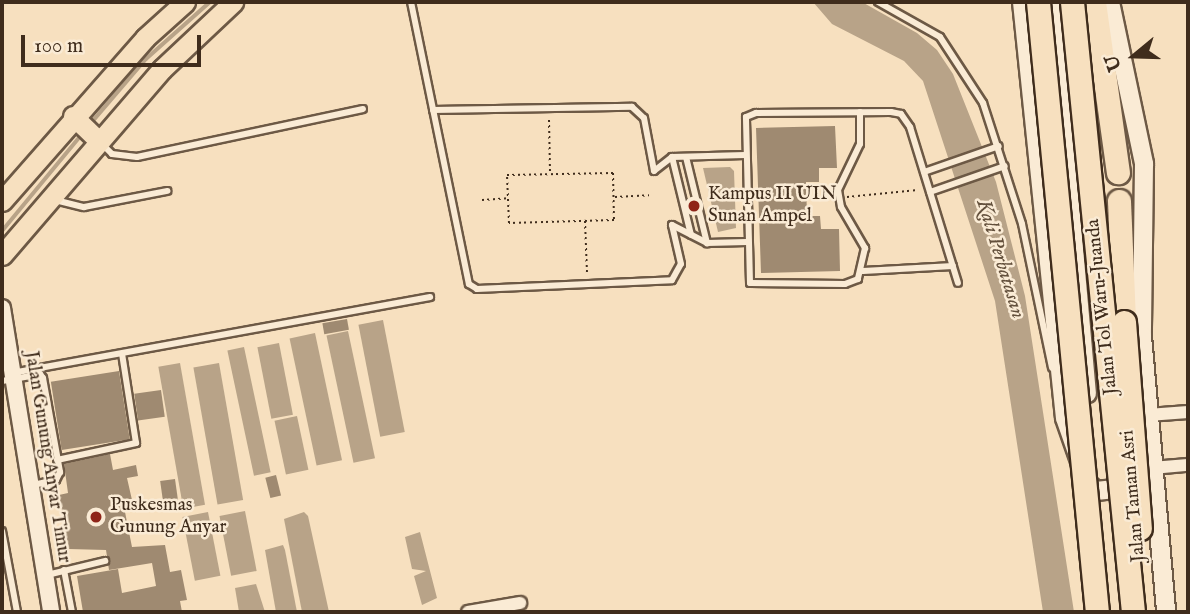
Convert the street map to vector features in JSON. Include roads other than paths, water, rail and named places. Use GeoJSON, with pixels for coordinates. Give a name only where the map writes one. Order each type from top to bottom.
{"type":"FeatureCollection","features":[{"type":"Feature","properties":{"kind":"highway","name":"Jalan Tol Waru–Juanda"},"geometry":{"type":"LineString","coordinates":[[1038,2],[1097,612]]}},
{"type":"Feature","properties":{"kind":"highway","name":"Jalan Tol Waru–Juanda"},"geometry":{"type":"LineString","coordinates":[[1072,2],[1133,612]]}},
{"type":"Feature","properties":{"kind":"highway"},"geometry":{"type":"LineString","coordinates":[[1094,2],[1118,172]]}},
{"type":"Feature","properties":{"kind":"highway"},"geometry":{"type":"LineString","coordinates":[[1119,201],[1146,612]]}},
{"type":"Feature","properties":{"kind":"main road"},"geometry":{"type":"LineString","coordinates":[[2,201],[73,116],[185,2]]}},
{"type":"Feature","properties":{"kind":"main road"},"geometry":{"type":"LineString","coordinates":[[2,255],[162,69],[233,2]]}},
{"type":"Feature","properties":{"kind":"main road"},"geometry":{"type":"LineString","coordinates":[[1022,2],[1065,418],[1076,461],[1096,491]]}},
{"type":"Feature","properties":{"kind":"main road"},"geometry":{"type":"LineString","coordinates":[[1052,2],[1108,612]]}},
{"type":"Feature","properties":{"kind":"main road","name":"Jalan Taman Asri"},"geometry":{"type":"LineString","coordinates":[[1110,2],[1144,164],[1141,323],[1166,612]]}},
{"type":"Feature","properties":{"kind":"main road"},"geometry":{"type":"LineString","coordinates":[[73,116],[99,141]]}},
{"type":"Feature","properties":{"kind":"main road"},"geometry":{"type":"LineString","coordinates":[[1096,491],[1153,477]]}},
{"type":"Feature","properties":{"kind":"street","name":"Jalan Gunung Anyar Timur"},"geometry":{"type":"LineString","coordinates":[[2,308],[9,377],[51,612]]}},
{"type":"Feature","properties":{"kind":"street"},"geometry":{"type":"LineString","coordinates":[[1148,415],[1188,412]]}},
{"type":"Feature","properties":{"kind":"street"},"geometry":{"type":"LineString","coordinates":[[1153,477],[1188,465]]}},
{"type":"Feature","properties":{"kind":"street"},"geometry":{"type":"LineString","coordinates":[[467,612],[520,603]]}},
{"type":"Feature","properties":{"kind":"lane"},"geometry":{"type":"LineString","coordinates":[[411,2],[469,284],[477,289],[672,280],[681,264],[672,225],[707,243],[747,242]]}},
{"type":"Feature","properties":{"kind":"lane"},"geometry":{"type":"LineString","coordinates":[[878,2],[926,26],[954,53],[983,103],[1006,166],[1065,418]]}},
{"type":"Feature","properties":{"kind":"lane"},"geometry":{"type":"LineString","coordinates":[[99,141],[112,154],[137,157],[363,109]]}},
{"type":"Feature","properties":{"kind":"lane"},"geometry":{"type":"LineString","coordinates":[[433,110],[639,110],[654,171],[672,157],[745,155]]}},
{"type":"Feature","properties":{"kind":"lane"},"geometry":{"type":"LineString","coordinates":[[860,112],[860,144],[842,175],[839,197],[865,248],[863,271]]}},
{"type":"Feature","properties":{"kind":"lane"},"geometry":{"type":"LineString","coordinates":[[953,266],[863,271],[845,284],[760,286],[750,283],[744,125],[746,117],[756,113],[901,114],[910,127],[929,190],[953,266],[958,283]]}},
{"type":"Feature","properties":{"kind":"lane"},"geometry":{"type":"LineString","coordinates":[[924,172],[999,146]]}},
{"type":"Feature","properties":{"kind":"lane"},"geometry":{"type":"LineString","coordinates":[[672,157],[691,235]]}},
{"type":"Feature","properties":{"kind":"lane"},"geometry":{"type":"LineString","coordinates":[[686,157],[707,243]]}},
{"type":"Feature","properties":{"kind":"lane"},"geometry":{"type":"LineString","coordinates":[[929,190],[1006,166]]}},
{"type":"Feature","properties":{"kind":"lane"},"geometry":{"type":"LineString","coordinates":[[49,199],[84,207],[167,191]]}},
{"type":"Feature","properties":{"kind":"lane"},"geometry":{"type":"LineString","coordinates":[[9,377],[430,297]]}},
{"type":"Feature","properties":{"kind":"lane"},"geometry":{"type":"LineString","coordinates":[[57,460],[136,443],[122,354]]}},
{"type":"Feature","properties":{"kind":"lane"},"geometry":{"type":"LineString","coordinates":[[9,377],[42,375],[57,460],[56,480],[29,485]]}},
{"type":"Feature","properties":{"kind":"lane"},"geometry":{"type":"LineString","coordinates":[[2,531],[17,612]]}},
{"type":"Feature","properties":{"kind":"lane"},"geometry":{"type":"LineString","coordinates":[[45,575],[105,561]]}},
{"type":"Feature","properties":{"kind":"lane"},"geometry":{"type":"LineString","coordinates":[[64,570],[72,612]]}},
{"type":"Feature","properties":{"kind":"water","name":"Kali Perbatasan"},"geometry":{"type":"Polygon","coordinates":[[[813,2],[862,2],[917,33],[937,50],[953,74],[996,182],[1025,296],[1074,612],[1043,612],[995,301],[923,81],[904,61],[832,24],[813,2]]]}},
{"type":"Feature","properties":{"kind":"water"},"geometry":{"type":"Polygon","coordinates":[[[730,167],[734,171],[736,228],[718,232],[703,168],[730,167]]]}},
{"type":"Feature","properties":{"kind":"water"},"geometry":{"type":"Polygon","coordinates":[[[383,320],[405,432],[380,437],[358,325],[383,320]]]}},
{"type":"Feature","properties":{"kind":"water"},"geometry":{"type":"Polygon","coordinates":[[[348,331],[375,458],[354,463],[326,336],[348,331]]]}},
{"type":"Feature","properties":{"kind":"water"},"geometry":{"type":"Polygon","coordinates":[[[315,333],[342,460],[317,466],[290,338],[315,333]]]}},
{"type":"Feature","properties":{"kind":"water"},"geometry":{"type":"Polygon","coordinates":[[[279,343],[293,415],[271,419],[257,347],[279,343]]]}},
{"type":"Feature","properties":{"kind":"water"},"geometry":{"type":"Polygon","coordinates":[[[244,347],[271,472],[254,476],[227,351],[244,347]]]}},
{"type":"Feature","properties":{"kind":"water"},"geometry":{"type":"Polygon","coordinates":[[[180,363],[205,505],[183,509],[158,367],[180,363]]]}},
{"type":"Feature","properties":{"kind":"water"},"geometry":{"type":"Polygon","coordinates":[[[219,363],[243,500],[218,504],[193,368],[219,363]]]}},
{"type":"Feature","properties":{"kind":"water"},"geometry":{"type":"Polygon","coordinates":[[[297,416],[308,470],[286,475],[275,421],[297,416]]]}},
{"type":"Feature","properties":{"kind":"water"},"geometry":{"type":"Polygon","coordinates":[[[245,511],[257,571],[231,576],[219,516],[245,511]]]}},
{"type":"Feature","properties":{"kind":"water"},"geometry":{"type":"Polygon","coordinates":[[[208,512],[220,576],[195,581],[182,517],[208,512]]]}},
{"type":"Feature","properties":{"kind":"water"},"geometry":{"type":"Polygon","coordinates":[[[304,512],[308,516],[329,612],[302,612],[284,519],[304,512]]]}},
{"type":"Feature","properties":{"kind":"water"},"geometry":{"type":"Polygon","coordinates":[[[420,532],[437,598],[422,605],[414,576],[426,571],[412,569],[405,537],[420,532]]]}},
{"type":"Feature","properties":{"kind":"water"},"geometry":{"type":"Polygon","coordinates":[[[283,545],[297,612],[276,612],[265,550],[283,545]]]}},
{"type":"Feature","properties":{"kind":"water"},"geometry":{"type":"Polygon","coordinates":[[[256,584],[265,612],[239,612],[235,588],[256,584]]]}},
{"type":"Feature","properties":{"kind":"waterway"},"geometry":{"type":"LineString","coordinates":[[92,122],[146,59],[210,2]]}},
{"type":"Feature","properties":{"kind":"waterway"},"geometry":{"type":"LineString","coordinates":[[2,231],[78,139]]}},
{"type":"Feature","properties":{"kind":"place","name":"Kampus II UIN Sunan Ampel"},"geometry":{"type":"Point","coordinates":[694,206]}},
{"type":"Feature","properties":{"kind":"place","name":"Puskesmas Gunung Anyar"},"geometry":{"type":"Point","coordinates":[96,517]}}]}
